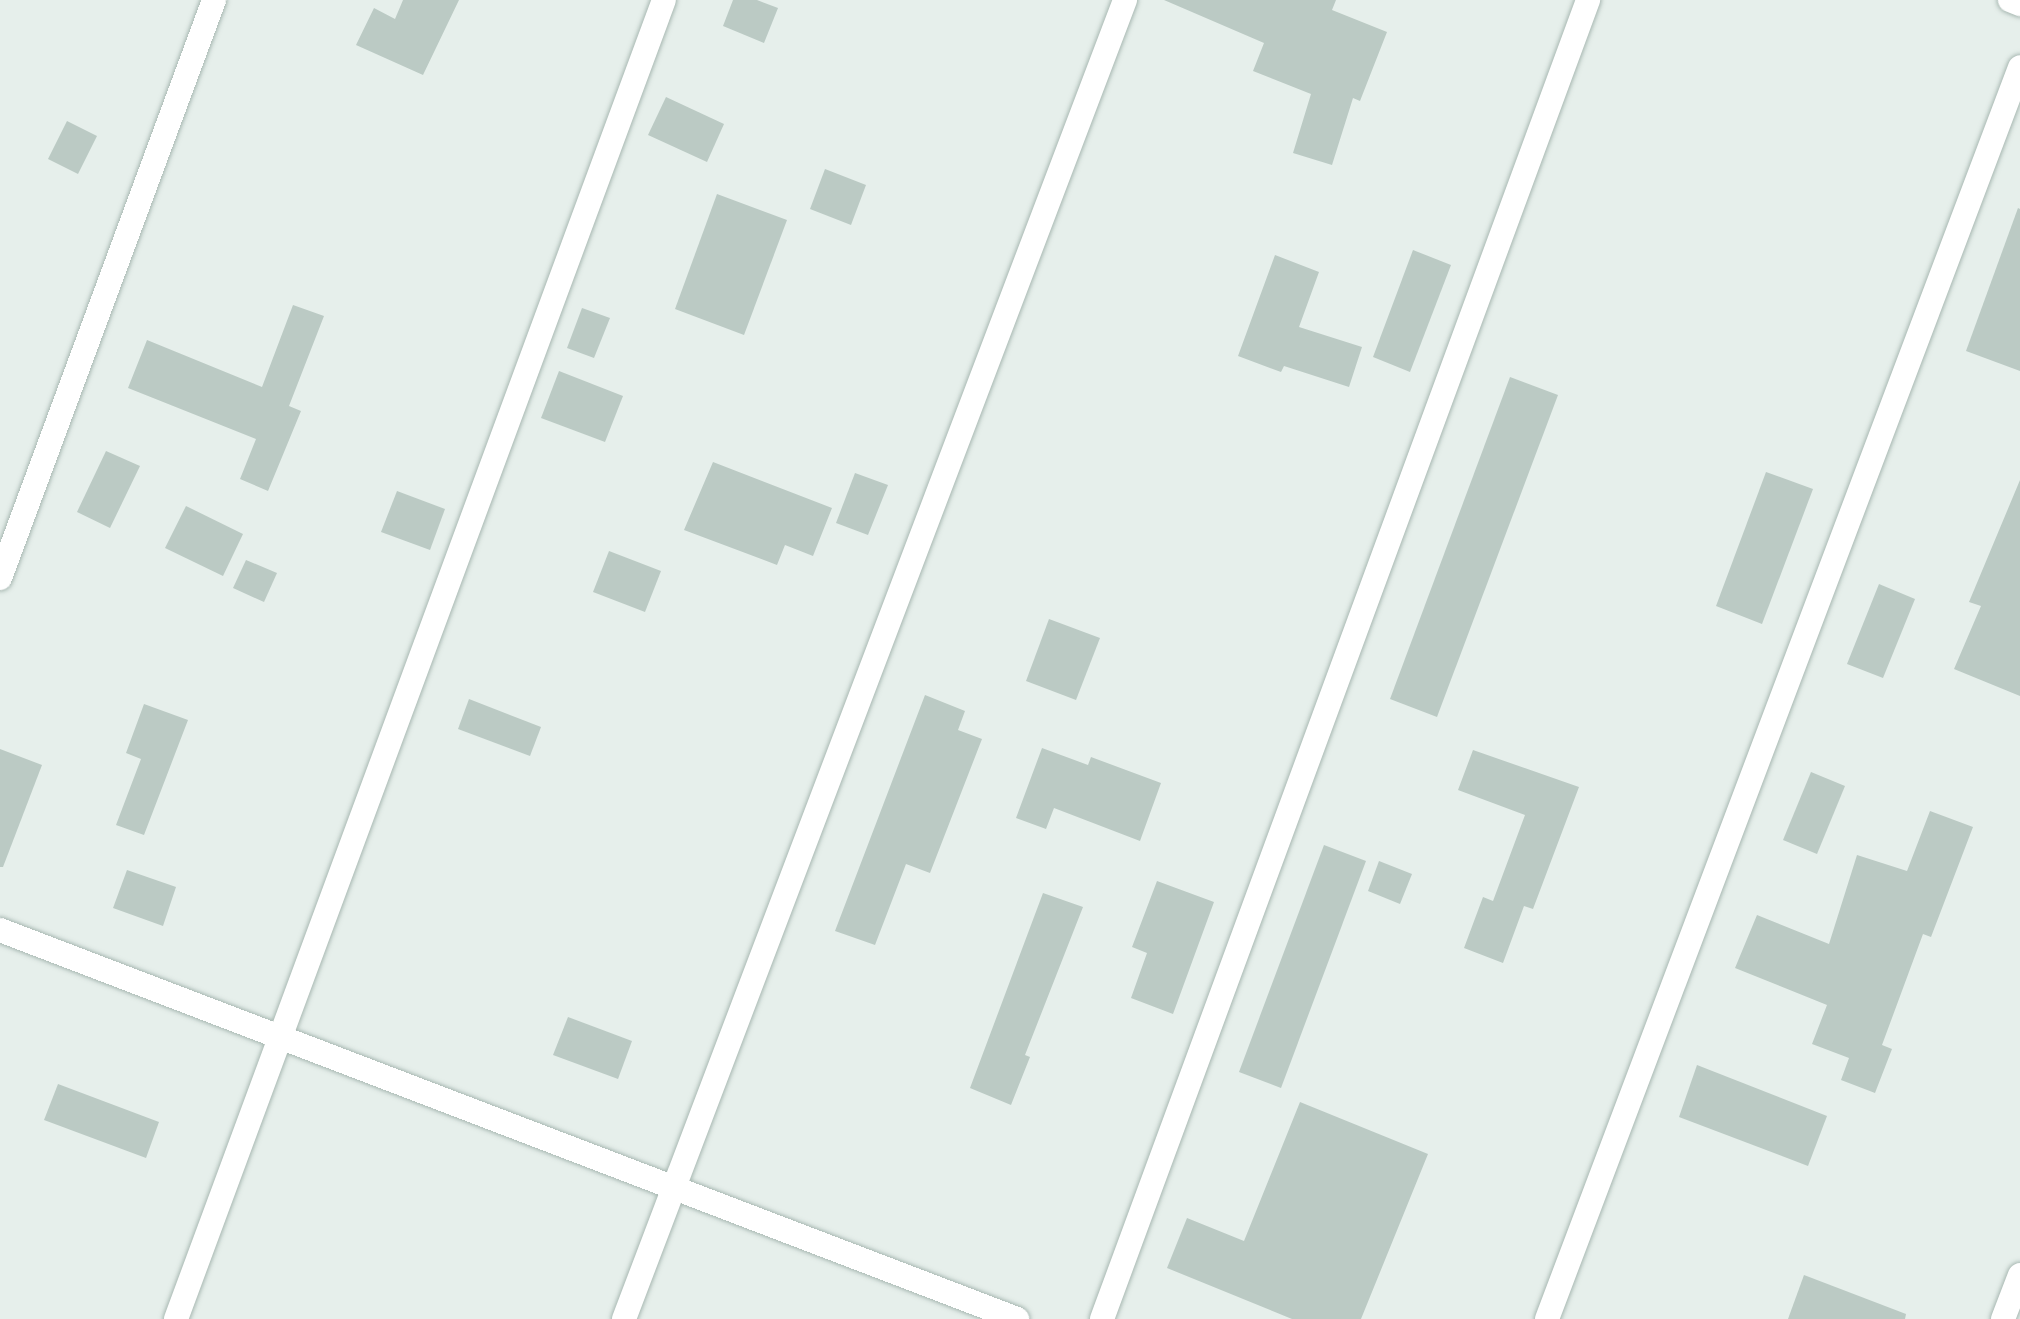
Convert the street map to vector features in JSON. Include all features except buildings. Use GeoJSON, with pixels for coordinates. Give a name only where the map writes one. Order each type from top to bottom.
{"type":"FeatureCollection","features":[{"type":"Feature","properties":{"kind":"street"},"geometry":{"type":"LineString","coordinates":[[0,578],[214,0]]}},
{"type":"Feature","properties":{"kind":"street"},"geometry":{"type":"LineString","coordinates":[[176,1319],[664,0]]}},
{"type":"Feature","properties":{"kind":"street"},"geometry":{"type":"LineString","coordinates":[[624,1319],[672,1185],[1125,0]]}},
{"type":"Feature","properties":{"kind":"street"},"geometry":{"type":"LineString","coordinates":[[1102,1319],[1588,0]]}},
{"type":"Feature","properties":{"kind":"street"},"geometry":{"type":"LineString","coordinates":[[2010,0],[2020,4]]}},
{"type":"Feature","properties":{"kind":"street"},"geometry":{"type":"LineString","coordinates":[[1547,1319],[2020,67]]}},
{"type":"Feature","properties":{"kind":"street"},"geometry":{"type":"LineString","coordinates":[[0,930],[282,1034],[1017,1319]]}},
{"type":"Feature","properties":{"kind":"street"},"geometry":{"type":"LineString","coordinates":[[2003,1319],[2020,1275]]}}]}
